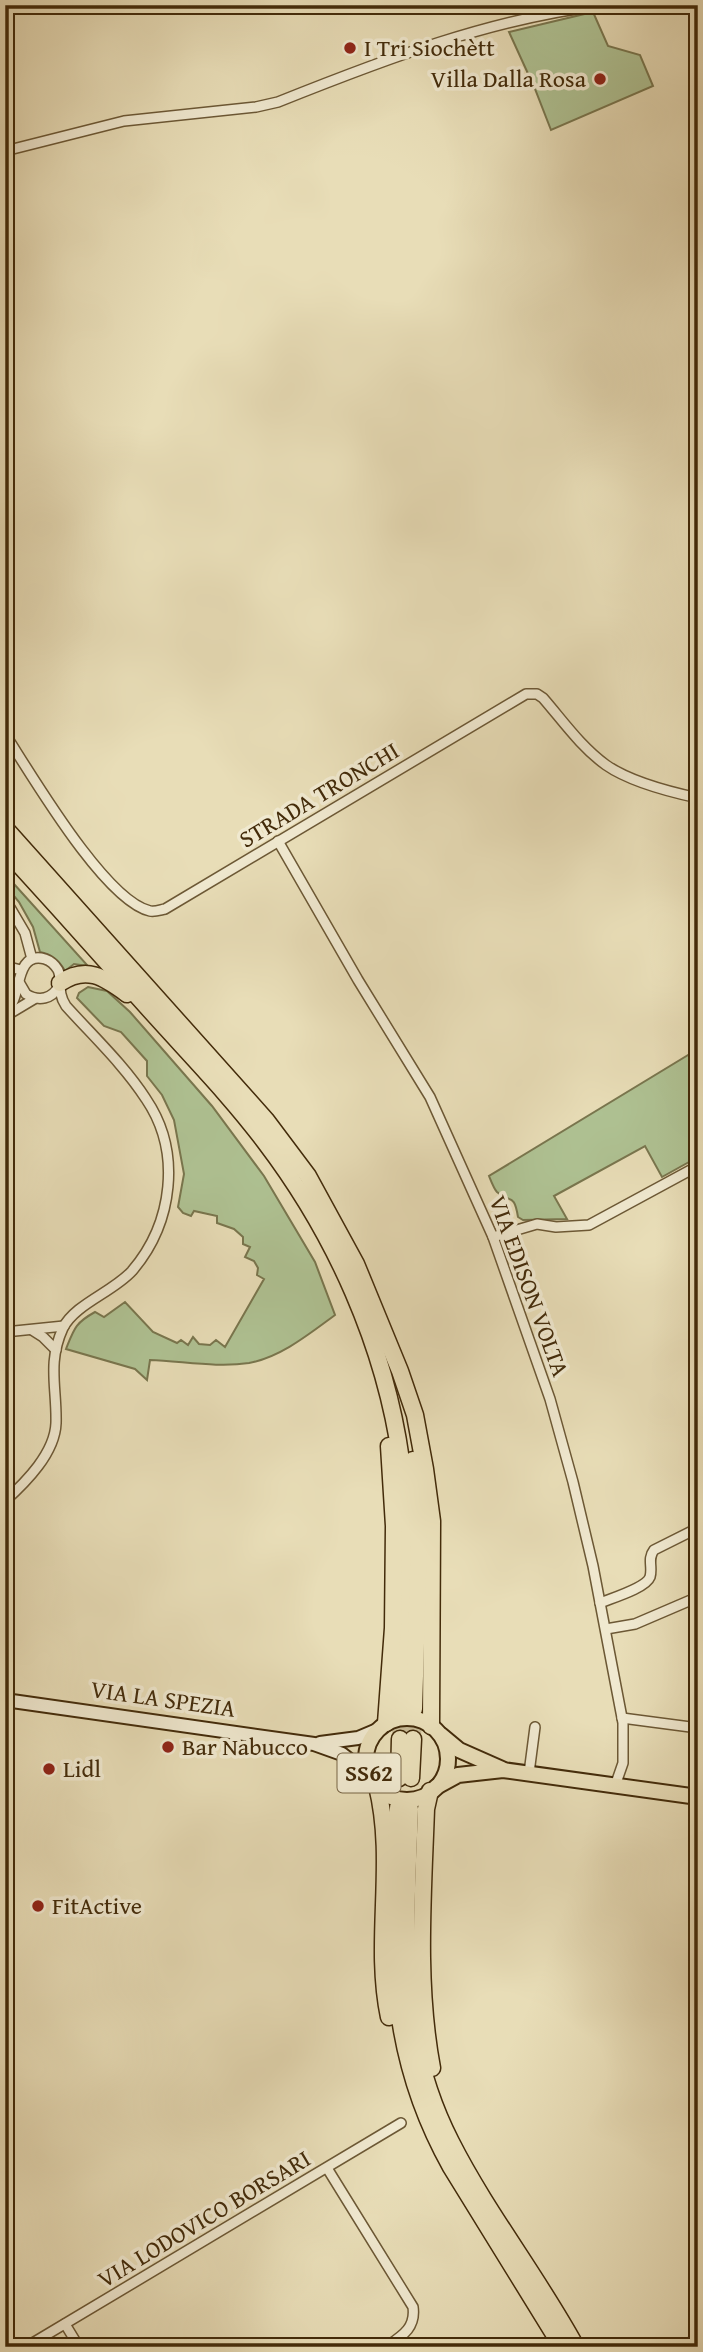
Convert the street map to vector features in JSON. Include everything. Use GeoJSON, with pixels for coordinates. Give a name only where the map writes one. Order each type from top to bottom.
{"type":"FeatureCollection","features":[{"type":"Feature","properties":{"kind":"highway"},"geometry":{"type":"LineString","coordinates":[[5,828],[266,1120],[308,1176],[356,1264],[415,1415],[432,1521],[435,1730]]}},
{"type":"Feature","properties":{"kind":"highway"},"geometry":{"type":"LineString","coordinates":[[5,849],[265,1142],[316,1218],[357,1301],[386,1388],[397,1438],[405,1499],[407,1709],[419,1554],[417,1491],[389,1345]]}},
{"type":"Feature","properties":{"kind":"highway"},"geometry":{"type":"LineString","coordinates":[[59,985],[75,975],[83,974],[111,982],[128,995],[205,1072]]}},
{"type":"Feature","properties":{"kind":"highway"},"geometry":{"type":"LineString","coordinates":[[382,1727],[393,1628],[394,1526],[389,1433],[384,1404],[386,1388]]}},
{"type":"Feature","properties":{"kind":"highway"},"geometry":{"type":"LineString","coordinates":[[405,1778],[406,1739]]}},
{"type":"Feature","properties":{"kind":"highway"},"geometry":{"type":"LineString","coordinates":[[373,1781],[382,1806],[384,1837],[381,1956],[383,1992],[407,2080],[425,2124],[446,2147],[576,2347]]}},
{"type":"Feature","properties":{"kind":"highway"},"geometry":{"type":"LineString","coordinates":[[433,1789],[426,1809],[422,1950],[426,2040],[446,2147]]}},
{"type":"Feature","properties":{"kind":"highway"},"geometry":{"type":"LineString","coordinates":[[404,1809],[409,2007],[414,2039],[425,2077],[446,2147],[562,2347]]}},
{"type":"Feature","properties":{"kind":"main road","name":"VIA LA SPEZIA"},"geometry":{"type":"LineString","coordinates":[[5,1700],[314,1744],[342,1754],[387,1794],[400,1799],[413,1799],[458,1775],[503,1770],[698,1797]]}},
{"type":"Feature","properties":{"kind":"main road","name":"VIA LA SPEZIA"},"geometry":{"type":"LineString","coordinates":[[314,1744],[358,1738],[397,1719],[409,1718],[421,1720],[459,1750],[503,1770]]}},
{"type":"Feature","properties":{"kind":"main road","name":"SS62"},"geometry":{"type":"LineString","coordinates":[[373,1781],[366,1764],[366,1752],[370,1740],[382,1727]]}},
{"type":"Feature","properties":{"kind":"main road","name":"SS62"},"geometry":{"type":"LineString","coordinates":[[433,1789],[447,1767],[445,1744],[435,1730]]}},
{"type":"Feature","properties":{"kind":"street"},"geometry":{"type":"LineString","coordinates":[[5,151],[124,121],[244,109],[278,102],[460,35],[549,14],[605,5]]}},
{"type":"Feature","properties":{"kind":"street","name":"STRADA TRONCHI"},"geometry":{"type":"LineString","coordinates":[[5,734],[89,859],[115,887],[141,908],[152,912],[165,909],[531,693],[543,698],[583,744],[614,770],[671,791],[698,797]]}},
{"type":"Feature","properties":{"kind":"street","name":"VIA EDISON VOLTA"},"geometry":{"type":"LineString","coordinates":[[278,841],[358,980],[430,1097],[493,1237],[550,1399],[573,1482],[606,1629],[622,1718],[623,1763],[615,1786]]}},
{"type":"Feature","properties":{"kind":"street"},"geometry":{"type":"LineString","coordinates":[[5,899],[25,933],[32,960]]}},
{"type":"Feature","properties":{"kind":"street"},"geometry":{"type":"LineString","coordinates":[[5,1017],[14,1000],[21,970],[32,960],[45,959],[56,966],[59,985],[47,998]]}},
{"type":"Feature","properties":{"kind":"street"},"geometry":{"type":"LineString","coordinates":[[5,966],[21,970]]}},
{"type":"Feature","properties":{"kind":"street"},"geometry":{"type":"LineString","coordinates":[[19,981],[26,994],[34,999]]}},
{"type":"Feature","properties":{"kind":"street"},"geometry":{"type":"LineString","coordinates":[[5,1501],[28,1479],[51,1444],[56,1425],[52,1380],[56,1350],[64,1326],[77,1312],[119,1282],[140,1260],[153,1240],[165,1209],[168,1181],[167,1148],[147,1100],[66,1006],[59,985]]}},
{"type":"Feature","properties":{"kind":"street"},"geometry":{"type":"LineString","coordinates":[[5,1017],[34,999],[47,998],[66,1006]]}},
{"type":"Feature","properties":{"kind":"street"},"geometry":{"type":"LineString","coordinates":[[493,1237],[537,1224],[556,1227],[589,1225],[698,1166]]}},
{"type":"Feature","properties":{"kind":"street"},"geometry":{"type":"LineString","coordinates":[[5,1332],[64,1326]]}},
{"type":"Feature","properties":{"kind":"street"},"geometry":{"type":"LineString","coordinates":[[32,1330],[56,1350]]}},
{"type":"Feature","properties":{"kind":"street"},"geometry":{"type":"LineString","coordinates":[[600,1603],[644,1584],[651,1574],[649,1560],[654,1550],[698,1528]]}},
{"type":"Feature","properties":{"kind":"street"},"geometry":{"type":"LineString","coordinates":[[606,1629],[635,1624],[698,1597]]}},
{"type":"Feature","properties":{"kind":"street"},"geometry":{"type":"LineString","coordinates":[[622,1718],[698,1728]]}},
{"type":"Feature","properties":{"kind":"street"},"geometry":{"type":"LineString","coordinates":[[529,1773],[535,1727]]}},
{"type":"Feature","properties":{"kind":"street","name":"VIA LODOVICO BORSARI"},"geometry":{"type":"LineString","coordinates":[[26,2347],[401,2123]]}},
{"type":"Feature","properties":{"kind":"street"},"geometry":{"type":"LineString","coordinates":[[327,2168],[413,2307],[412,2325],[404,2335],[386,2347]]}},
{"type":"Feature","properties":{"kind":"street"},"geometry":{"type":"LineString","coordinates":[[65,2324],[79,2347]]}},
{"type":"Feature","properties":{"kind":"street"},"geometry":{"type":"LineString","coordinates":[[684,2347],[698,2337]]}},
{"type":"Feature","properties":{"kind":"green space"},"geometry":{"type":"Polygon","coordinates":[[[593,12],[608,46],[640,55],[653,86],[551,130],[509,32],[593,12]]]}},
{"type":"Feature","properties":{"kind":"green space"},"geometry":{"type":"Polygon","coordinates":[[[5,874],[88,966],[74,964],[65,971],[55,958],[40,952],[33,927],[19,902],[5,885],[5,874]]]}},
{"type":"Feature","properties":{"kind":"green space"},"geometry":{"type":"Polygon","coordinates":[[[88,987],[107,991],[130,1012],[212,1106],[264,1176],[315,1262],[335,1315],[272,1356],[249,1363],[212,1365],[150,1360],[147,1380],[135,1369],[66,1349],[79,1323],[95,1312],[104,1317],[125,1302],[153,1332],[177,1343],[181,1340],[188,1345],[193,1337],[199,1344],[210,1345],[216,1340],[225,1347],[264,1279],[257,1275],[258,1268],[254,1261],[245,1257],[250,1247],[243,1244],[243,1237],[234,1229],[217,1223],[217,1216],[194,1211],[191,1216],[178,1207],[184,1174],[174,1120],[162,1095],[147,1076],[147,1061],[121,1032],[104,1026],[77,998],[79,993],[88,987]]]}},
{"type":"Feature","properties":{"kind":"green space"},"geometry":{"type":"Polygon","coordinates":[[[698,1049],[698,1157],[662,1177],[645,1146],[554,1196],[567,1219],[523,1220],[518,1217],[513,1201],[496,1191],[489,1176],[698,1049]]]}},
{"type":"Feature","properties":{"kind":"tunnel"},"geometry":{"type":"LineString","coordinates":[[400,1739],[401,1709]]}},
{"type":"Feature","properties":{"kind":"tunnel"},"geometry":{"type":"LineString","coordinates":[[413,1739],[414,1709]]}},
{"type":"Feature","properties":{"kind":"tunnel"},"geometry":{"type":"LineString","coordinates":[[398,1808],[399,1778]]}},
{"type":"Feature","properties":{"kind":"tunnel"},"geometry":{"type":"LineString","coordinates":[[410,1809],[411,1778]]}},
{"type":"Feature","properties":{"kind":"place","name":"I Tri Siochètt"},"geometry":{"type":"Point","coordinates":[350,48]}},
{"type":"Feature","properties":{"kind":"place","name":"Villa Dalla Rosa"},"geometry":{"type":"Point","coordinates":[600,79]}},
{"type":"Feature","properties":{"kind":"place","name":"Bar Nabucco"},"geometry":{"type":"Point","coordinates":[168,1747]}},
{"type":"Feature","properties":{"kind":"place","name":"Lidl"},"geometry":{"type":"Point","coordinates":[49,1769]}},
{"type":"Feature","properties":{"kind":"place","name":"FitActive"},"geometry":{"type":"Point","coordinates":[38,1906]}}]}
